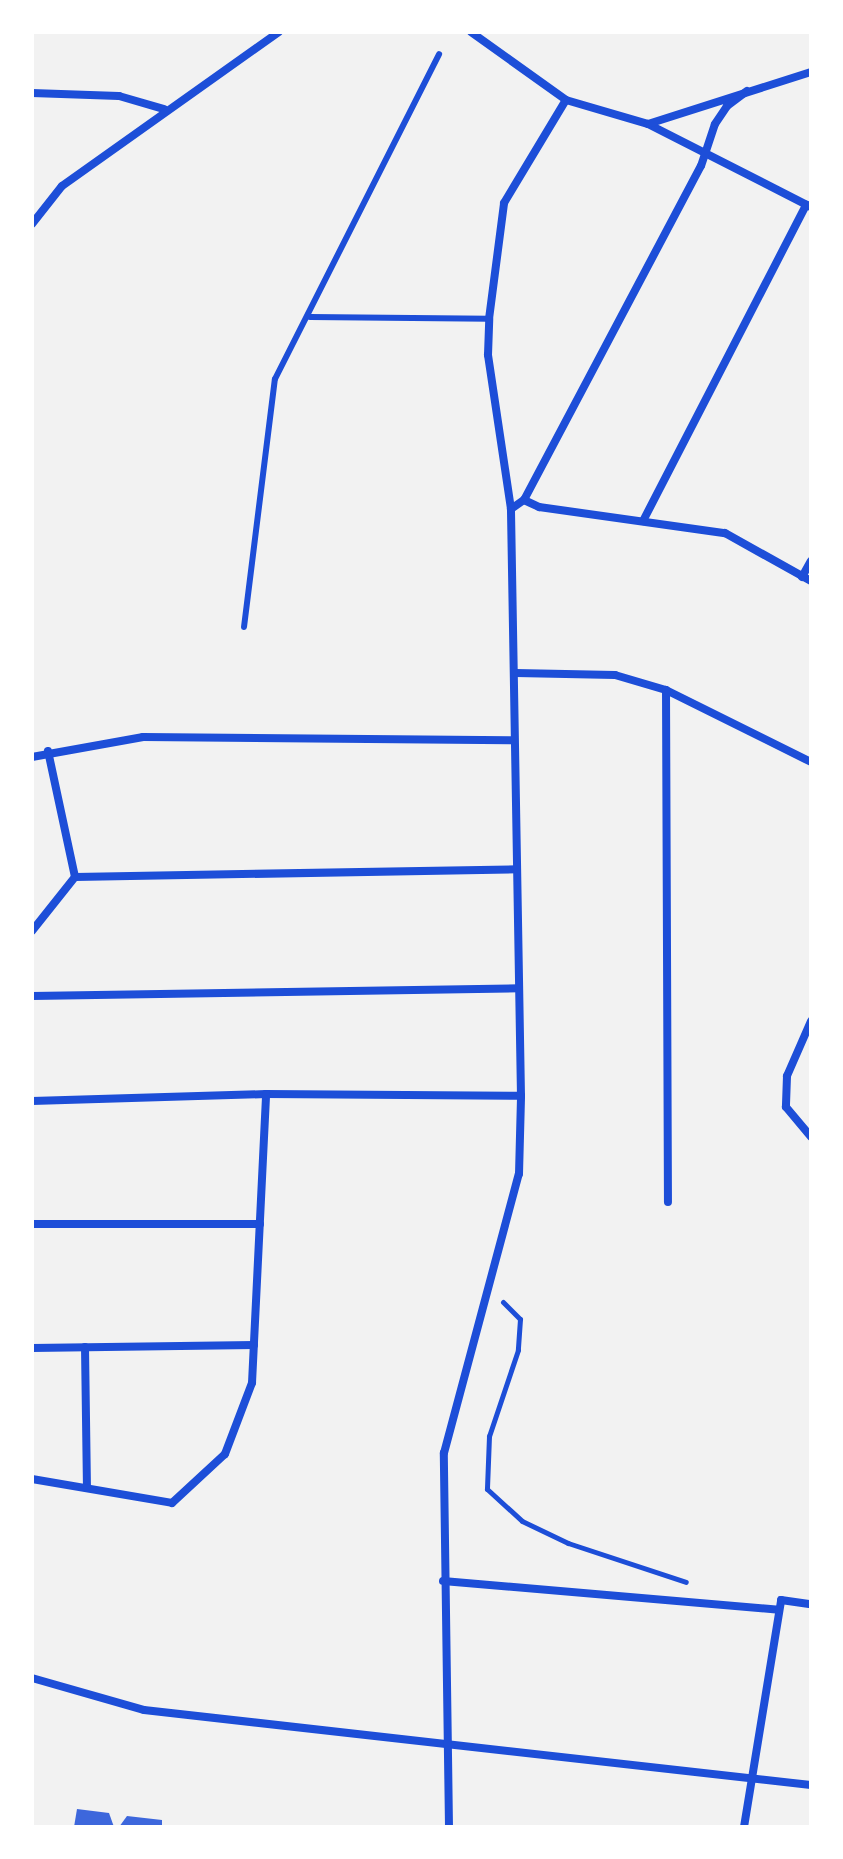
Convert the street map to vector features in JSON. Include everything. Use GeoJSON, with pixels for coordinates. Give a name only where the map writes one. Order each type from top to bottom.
{"type":"FeatureCollection","features":[{"type":"Feature","properties":{"kind":"street"},"geometry":{"type":"LineString","coordinates":[[32,224],[62,186],[164,109],[279,32]]}},
{"type":"Feature","properties":{"kind":"street"},"geometry":{"type":"LineString","coordinates":[[471,32],[566,100],[648,124],[809,206],[643,521]]}},
{"type":"Feature","properties":{"kind":"street"},"geometry":{"type":"LineString","coordinates":[[648,124],[811,72]]}},
{"type":"Feature","properties":{"kind":"street"},"geometry":{"type":"LineString","coordinates":[[511,509],[524,500],[727,106],[747,91]]}},
{"type":"Feature","properties":{"kind":"street"},"geometry":{"type":"LineString","coordinates":[[32,93],[119,96],[164,109]]}},
{"type":"Feature","properties":{"kind":"street"},"geometry":{"type":"LineString","coordinates":[[449,1827],[445,1746],[444,1453],[489,1276],[519,1174],[521,1096],[514,740],[516,673],[511,509],[488,355],[489,319],[504,203],[566,100]]}},
{"type":"Feature","properties":{"kind":"street"},"geometry":{"type":"LineString","coordinates":[[524,500],[539,507],[725,533],[806,579],[811,561]]}},
{"type":"Feature","properties":{"kind":"street"},"geometry":{"type":"LineString","coordinates":[[516,673],[615,675],[666,690],[811,762]]}},
{"type":"Feature","properties":{"kind":"street"},"geometry":{"type":"LineString","coordinates":[[666,690],[668,1202]]}},
{"type":"Feature","properties":{"kind":"street"},"geometry":{"type":"LineString","coordinates":[[32,757],[48,751],[143,737],[514,740]]}},
{"type":"Feature","properties":{"kind":"street"},"geometry":{"type":"LineString","coordinates":[[48,751],[75,877]]}},
{"type":"Feature","properties":{"kind":"street"},"geometry":{"type":"LineString","coordinates":[[75,877],[517,869]]}},
{"type":"Feature","properties":{"kind":"street"},"geometry":{"type":"LineString","coordinates":[[32,931],[75,877]]}},
{"type":"Feature","properties":{"kind":"street"},"geometry":{"type":"LineString","coordinates":[[32,996],[519,988]]}},
{"type":"Feature","properties":{"kind":"street"},"geometry":{"type":"LineString","coordinates":[[811,1021],[787,1076],[786,1107],[811,1137]]}},
{"type":"Feature","properties":{"kind":"street"},"geometry":{"type":"LineString","coordinates":[[32,1101],[266,1094],[521,1096]]}},
{"type":"Feature","properties":{"kind":"street"},"geometry":{"type":"LineString","coordinates":[[32,1479],[172,1503],[205,1476],[225,1454],[252,1383],[266,1094]]}},
{"type":"Feature","properties":{"kind":"street"},"geometry":{"type":"LineString","coordinates":[[32,1224],[260,1224]]}},
{"type":"Feature","properties":{"kind":"street"},"geometry":{"type":"LineString","coordinates":[[32,1348],[254,1345]]}},
{"type":"Feature","properties":{"kind":"street"},"geometry":{"type":"LineString","coordinates":[[85,1347],[87,1488]]}},
{"type":"Feature","properties":{"kind":"street"},"geometry":{"type":"LineString","coordinates":[[443,1581],[779,1610]]}},
{"type":"Feature","properties":{"kind":"street"},"geometry":{"type":"LineString","coordinates":[[744,1827],[781,1600],[811,1604]]}},
{"type":"Feature","properties":{"kind":"street"},"geometry":{"type":"LineString","coordinates":[[32,1678],[144,1710],[811,1785]]}},
{"type":"Feature","properties":{"kind":"lane"},"geometry":{"type":"LineString","coordinates":[[244,627],[269,406],[275,379],[310,317],[439,54]]}},
{"type":"Feature","properties":{"kind":"lane"},"geometry":{"type":"LineString","coordinates":[[310,317],[489,319]]}},
{"type":"Feature","properties":{"kind":"path"},"geometry":{"type":"LineString","coordinates":[[489,1276],[505,1306],[520,1319],[518,1350],[489,1436],[487,1489],[522,1521],[568,1543],[691,1583]]}},
{"type":"Feature","properties":{"kind":"building"},"geometry":{"type":"Polygon","coordinates":[[[77,1809],[109,1813],[114,1827],[74,1827],[77,1809]]]}},
{"type":"Feature","properties":{"kind":"building"},"geometry":{"type":"Polygon","coordinates":[[[127,1816],[162,1820],[162,1827],[119,1827],[127,1816]]]}}]}
